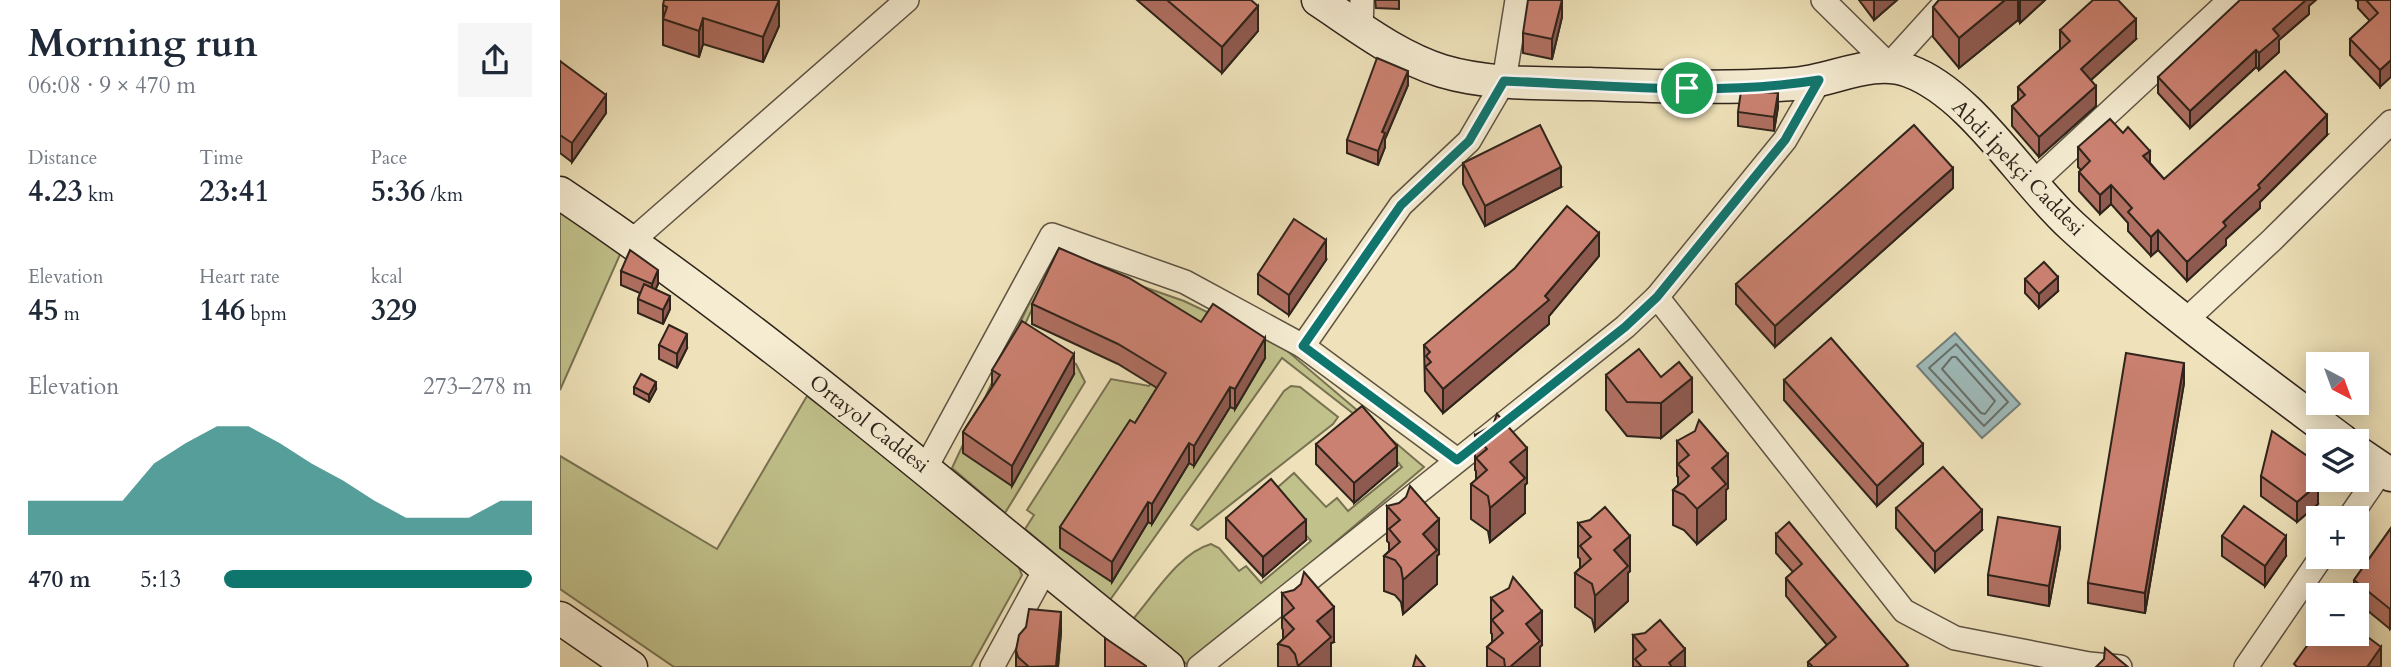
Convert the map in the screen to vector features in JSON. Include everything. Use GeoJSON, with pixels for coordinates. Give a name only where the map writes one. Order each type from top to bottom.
{"type":"FeatureCollection","features":[{"type":"Feature","properties":{"kind":"street"},"geometry":{"type":"LineString","coordinates":[[632,241],[907,0]]}},
{"type":"Feature","properties":{"kind":"street"},"geometry":{"type":"LineString","coordinates":[[1318,0],[1362,14],[1415,60],[1441,71],[1504,81],[1687,88],[1794,84],[1889,65],[1948,0]]}},
{"type":"Feature","properties":{"kind":"street"},"geometry":{"type":"LineString","coordinates":[[1303,346],[1401,205],[1469,141],[1504,81],[1517,0]]}},
{"type":"Feature","properties":{"kind":"street"},"geometry":{"type":"LineString","coordinates":[[1823,0],[1889,65]]}},
{"type":"Feature","properties":{"kind":"street"},"geometry":{"type":"LineString","coordinates":[[2032,184],[2230,0]]}},
{"type":"Feature","properties":{"kind":"street","name":"Abdi İpekçi Caddesi"},"geometry":{"type":"LineString","coordinates":[[1889,65],[1910,71],[1938,87],[1996,141],[2071,226],[2185,321],[2327,429]]}},
{"type":"Feature","properties":{"kind":"street"},"geometry":{"type":"LineString","coordinates":[[1199,667],[1625,327],[1657,297],[1785,140],[1819,80]]}},
{"type":"Feature","properties":{"kind":"street"},"geometry":{"type":"LineString","coordinates":[[2185,321],[2272,240],[2391,122]]}},
{"type":"Feature","properties":{"kind":"street","name":"Ortayol Caddesi"},"geometry":{"type":"LineString","coordinates":[[560,193],[632,241],[926,467],[1168,667]]}},
{"type":"Feature","properties":{"kind":"street"},"geometry":{"type":"LineString","coordinates":[[926,467],[1052,235],[1185,282],[1303,346],[1457,460]]}},
{"type":"Feature","properties":{"kind":"street"},"geometry":{"type":"LineString","coordinates":[[1657,297],[1904,611],[1955,638],[2089,664],[2120,667]]}},
{"type":"Feature","properties":{"kind":"street"},"geometry":{"type":"LineString","coordinates":[[2355,506],[2377,466]]}},
{"type":"Feature","properties":{"kind":"street"},"geometry":{"type":"LineString","coordinates":[[992,667],[1046,568]]}},
{"type":"Feature","properties":{"kind":"street"},"geometry":{"type":"LineString","coordinates":[[2246,667],[2313,569]]}},
{"type":"Feature","properties":{"kind":"street"},"geometry":{"type":"LineString","coordinates":[[560,618],[631,667]]}},
{"type":"Feature","properties":{"kind":"green space"},"geometry":{"type":"Polygon","coordinates":[[[560,210],[622,250],[560,390],[560,210]]]}},
{"type":"Feature","properties":{"kind":"green space"},"geometry":{"type":"Polygon","coordinates":[[[1052,255],[1184,301],[1285,349],[1424,467],[1189,666],[1133,619],[1178,565],[1199,549],[1211,544],[1219,548],[1239,571],[1246,566],[1261,583],[1311,541],[1270,494],[1294,473],[1326,507],[1337,498],[1348,511],[1402,467],[1364,422],[1282,358],[1110,600],[1025,529],[1034,515],[1027,510],[1111,379],[1149,386],[1189,318],[1054,261],[1021,333],[1076,364],[1085,382],[1005,513],[952,468],[1052,255]]]}},
{"type":"Feature","properties":{"kind":"green space"},"geometry":{"type":"Polygon","coordinates":[[[1291,386],[1300,387],[1338,417],[1333,424],[1198,530],[1191,525],[1284,391],[1291,386]]]}},
{"type":"Feature","properties":{"kind":"green space"},"geometry":{"type":"Polygon","coordinates":[[[807,396],[1012,551],[1022,575],[971,667],[674,667],[560,589],[560,456],[717,549],[807,396]]]}},
{"type":"Feature","properties":{"kind":"water"},"geometry":{"type":"Polygon","coordinates":[[[1955,333],[2020,404],[1982,438],[1917,366],[1955,333]]]}},
{"type":"Feature","properties":{"kind":"building"},"geometry":{"type":"Polygon","coordinates":[[[664,0],[779,0],[763,37],[703,18],[699,31],[663,19],[667,7],[663,5],[664,0]]]}},
{"type":"Feature","properties":{"kind":"building"},"geometry":{"type":"Polygon","coordinates":[[[1167,0],[1251,0],[1258,6],[1222,47],[1167,0]]]}},
{"type":"Feature","properties":{"kind":"building"},"geometry":{"type":"Polygon","coordinates":[[[1528,0],[1562,0],[1552,39],[1523,33],[1528,0]]]}},
{"type":"Feature","properties":{"kind":"building"},"geometry":{"type":"Polygon","coordinates":[[[1939,0],[2005,0],[1959,38],[1933,7],[1939,0]]]}},
{"type":"Feature","properties":{"kind":"building"},"geometry":{"type":"Polygon","coordinates":[[[2093,0],[2118,0],[2136,19],[2081,69],[2096,86],[2039,137],[2012,106],[2025,95],[2018,87],[2070,41],[2060,30],[2093,0]]]}},
{"type":"Feature","properties":{"kind":"building"},"geometry":{"type":"Polygon","coordinates":[[[2240,0],[2306,0],[2273,29],[2279,36],[2259,53],[2256,50],[2190,111],[2158,77],[2240,0]]]}},
{"type":"Feature","properties":{"kind":"building"},"geometry":{"type":"Polygon","coordinates":[[[2366,0],[2391,0],[2391,60],[2380,70],[2350,39],[2378,13],[2366,0]]]}},
{"type":"Feature","properties":{"kind":"building"},"geometry":{"type":"Polygon","coordinates":[[[1377,58],[1408,71],[1382,132],[1385,133],[1378,151],[1347,140],[1377,58]]]}},
{"type":"Feature","properties":{"kind":"building"},"geometry":{"type":"Polygon","coordinates":[[[560,61],[606,95],[572,143],[560,135],[560,61]]]}},
{"type":"Feature","properties":{"kind":"building"},"geometry":{"type":"Polygon","coordinates":[[[2285,71],[2327,115],[2258,185],[2260,188],[2223,222],[2226,226],[2187,262],[2158,230],[2151,237],[2128,212],[2132,208],[2111,185],[2100,195],[2079,172],[2090,161],[2078,147],[2110,119],[2123,133],[2128,127],[2150,151],[2143,156],[2164,179],[2285,71]]]}},
{"type":"Feature","properties":{"kind":"building"},"geometry":{"type":"Polygon","coordinates":[[[1741,91],[1778,93],[1774,117],[1738,112],[1741,91]]]}},
{"type":"Feature","properties":{"kind":"building"},"geometry":{"type":"Polygon","coordinates":[[[1540,125],[1561,167],[1485,206],[1463,163],[1540,125]]]}},
{"type":"Feature","properties":{"kind":"building"},"geometry":{"type":"Polygon","coordinates":[[[1914,125],[1953,168],[1775,326],[1736,284],[1914,125]]]}},
{"type":"Feature","properties":{"kind":"building"},"geometry":{"type":"Polygon","coordinates":[[[1567,206],[1599,233],[1545,296],[1549,300],[1443,389],[1425,367],[1431,362],[1426,356],[1430,352],[1424,345],[1515,268],[1567,206]]]}},
{"type":"Feature","properties":{"kind":"building"},"geometry":{"type":"Polygon","coordinates":[[[1294,219],[1326,240],[1289,295],[1258,274],[1294,219]]]}},
{"type":"Feature","properties":{"kind":"building"},"geometry":{"type":"Polygon","coordinates":[[[1059,248],[1129,278],[1201,322],[1213,304],[1265,338],[1235,389],[1230,387],[1194,446],[1189,443],[1152,504],[1148,502],[1112,562],[1060,527],[1130,420],[1135,423],[1166,373],[1118,344],[1032,304],[1059,248]]]}},
{"type":"Feature","properties":{"kind":"building"},"geometry":{"type":"Polygon","coordinates":[[[630,250],[658,270],[652,284],[621,271],[630,250]]]}},
{"type":"Feature","properties":{"kind":"building"},"geometry":{"type":"Polygon","coordinates":[[[2044,262],[2058,277],[2039,294],[2025,279],[2044,262]]]}},
{"type":"Feature","properties":{"kind":"building"},"geometry":{"type":"Polygon","coordinates":[[[644,284],[670,296],[663,310],[638,299],[644,284]]]}},
{"type":"Feature","properties":{"kind":"building"},"geometry":{"type":"Polygon","coordinates":[[[1022,321],[1074,354],[1012,466],[963,432],[1000,375],[992,370],[1022,321]]]}},
{"type":"Feature","properties":{"kind":"building"},"geometry":{"type":"Polygon","coordinates":[[[669,325],[687,334],[677,354],[659,345],[669,325]]]}},
{"type":"Feature","properties":{"kind":"building"},"geometry":{"type":"Polygon","coordinates":[[[1831,338],[1923,444],[1877,486],[1784,380],[1831,338]]]}},
{"type":"Feature","properties":{"kind":"building"},"geometry":{"type":"Polygon","coordinates":[[[1639,349],[1661,377],[1679,362],[1692,378],[1661,403],[1627,402],[1606,375],[1639,349]]]}},
{"type":"Feature","properties":{"kind":"building"},"geometry":{"type":"Polygon","coordinates":[[[2126,353],[2184,363],[2145,593],[2088,583],[2126,353]]]}},
{"type":"Feature","properties":{"kind":"building"},"geometry":{"type":"Polygon","coordinates":[[[641,374],[656,382],[649,395],[634,387],[641,374]]]}},
{"type":"Feature","properties":{"kind":"building"},"geometry":{"type":"Polygon","coordinates":[[[1362,406],[1397,446],[1354,483],[1316,444],[1362,406]]]}},
{"type":"Feature","properties":{"kind":"building"},"geometry":{"type":"Polygon","coordinates":[[[1497,414],[1527,448],[1510,462],[1525,478],[1490,508],[1488,496],[1471,484],[1487,470],[1476,458],[1487,449],[1475,435],[1493,425],[1497,414]]]}},
{"type":"Feature","properties":{"kind":"building"},"geometry":{"type":"Polygon","coordinates":[[[1699,420],[1728,454],[1712,468],[1726,484],[1697,509],[1684,495],[1673,490],[1689,476],[1678,464],[1689,455],[1677,441],[1695,431],[1699,420]]]}},
{"type":"Feature","properties":{"kind":"building"},"geometry":{"type":"Polygon","coordinates":[[[2272,431],[2306,455],[2306,492],[2309,492],[2297,502],[2261,476],[2272,431]]]}},
{"type":"Feature","properties":{"kind":"building"},"geometry":{"type":"Polygon","coordinates":[[[1943,467],[1982,510],[1935,552],[1896,508],[1943,467]]]}},
{"type":"Feature","properties":{"kind":"building"},"geometry":{"type":"Polygon","coordinates":[[[1271,479],[1306,520],[1263,557],[1226,518],[1271,479]]]}},
{"type":"Feature","properties":{"kind":"building"},"geometry":{"type":"Polygon","coordinates":[[[1410,486],[1439,519],[1423,534],[1437,550],[1403,580],[1401,568],[1395,560],[1384,556],[1400,542],[1389,529],[1400,520],[1387,506],[1399,503],[1406,497],[1410,486]]]}},
{"type":"Feature","properties":{"kind":"building"},"geometry":{"type":"Polygon","coordinates":[[[2244,506],[2286,536],[2265,566],[2222,536],[2244,506]]]}},
{"type":"Feature","properties":{"kind":"building"},"geometry":{"type":"Polygon","coordinates":[[[1605,507],[1630,536],[1614,550],[1628,566],[1595,596],[1592,584],[1575,573],[1591,559],[1580,546],[1591,537],[1578,523],[1590,520],[1605,507]]]}},
{"type":"Feature","properties":{"kind":"building"},"geometry":{"type":"Polygon","coordinates":[[[1998,517],[2060,527],[2049,586],[1988,575],[1998,517]]]}},
{"type":"Feature","properties":{"kind":"building"},"geometry":{"type":"Polygon","coordinates":[[[1789,522],[1908,665],[1813,667],[1808,662],[1836,637],[1786,578],[1802,564],[1776,534],[1789,522]]]}},
{"type":"Feature","properties":{"kind":"building"},"geometry":{"type":"Polygon","coordinates":[[[2391,528],[2390,609],[2369,592],[2369,583],[2358,583],[2354,580],[2362,569],[2369,569],[2369,559],[2391,528]]]}},
{"type":"Feature","properties":{"kind":"building"},"geometry":{"type":"Polygon","coordinates":[[[1304,572],[1334,607],[1317,621],[1331,637],[1298,666],[1295,654],[1289,647],[1278,644],[1294,629],[1283,617],[1294,608],[1282,593],[1294,590],[1301,584],[1304,572]]]}},
{"type":"Feature","properties":{"kind":"building"},"geometry":{"type":"Polygon","coordinates":[[[1513,577],[1542,611],[1526,624],[1540,641],[1510,667],[1505,667],[1504,659],[1487,647],[1503,633],[1492,620],[1503,611],[1491,598],[1509,588],[1513,577]]]}},
{"type":"Feature","properties":{"kind":"building"},"geometry":{"type":"Polygon","coordinates":[[[1029,609],[1061,612],[1056,666],[1029,667],[1018,657],[1016,650],[1019,635],[1026,627],[1029,609]]]}},
{"type":"Feature","properties":{"kind":"building"},"geometry":{"type":"Polygon","coordinates":[[[1660,620],[1685,649],[1669,663],[1672,667],[1642,667],[1635,659],[1646,650],[1633,635],[1645,633],[1660,620]]]}},
{"type":"Feature","properties":{"kind":"building"},"geometry":{"type":"Polygon","coordinates":[[[1105,638],[1146,666],[1146,667],[1105,667],[1105,638]]]}},
{"type":"Feature","properties":{"kind":"building"},"geometry":{"type":"Polygon","coordinates":[[[2369,638],[2381,647],[2367,667],[2297,667],[2294,664],[2307,646],[2369,646],[2369,638]]]}},
{"type":"Feature","properties":{"kind":"building"},"geometry":{"type":"Polygon","coordinates":[[[2105,648],[2128,667],[2096,667],[2104,659],[2105,648]]]}},
{"type":"Feature","properties":{"kind":"building"},"geometry":{"type":"Polygon","coordinates":[[[1416,656],[1425,667],[1413,667],[1416,656]]]}},
{"type":"Feature","properties":{"kind":"route"},"geometry":{"type":"LineString","coordinates":[[1819,80],[1785,140],[1657,297],[1625,327],[1457,460],[1303,346],[1401,205],[1469,141],[1504,81],[1687,88],[1794,84],[1819,80]]}}]}
